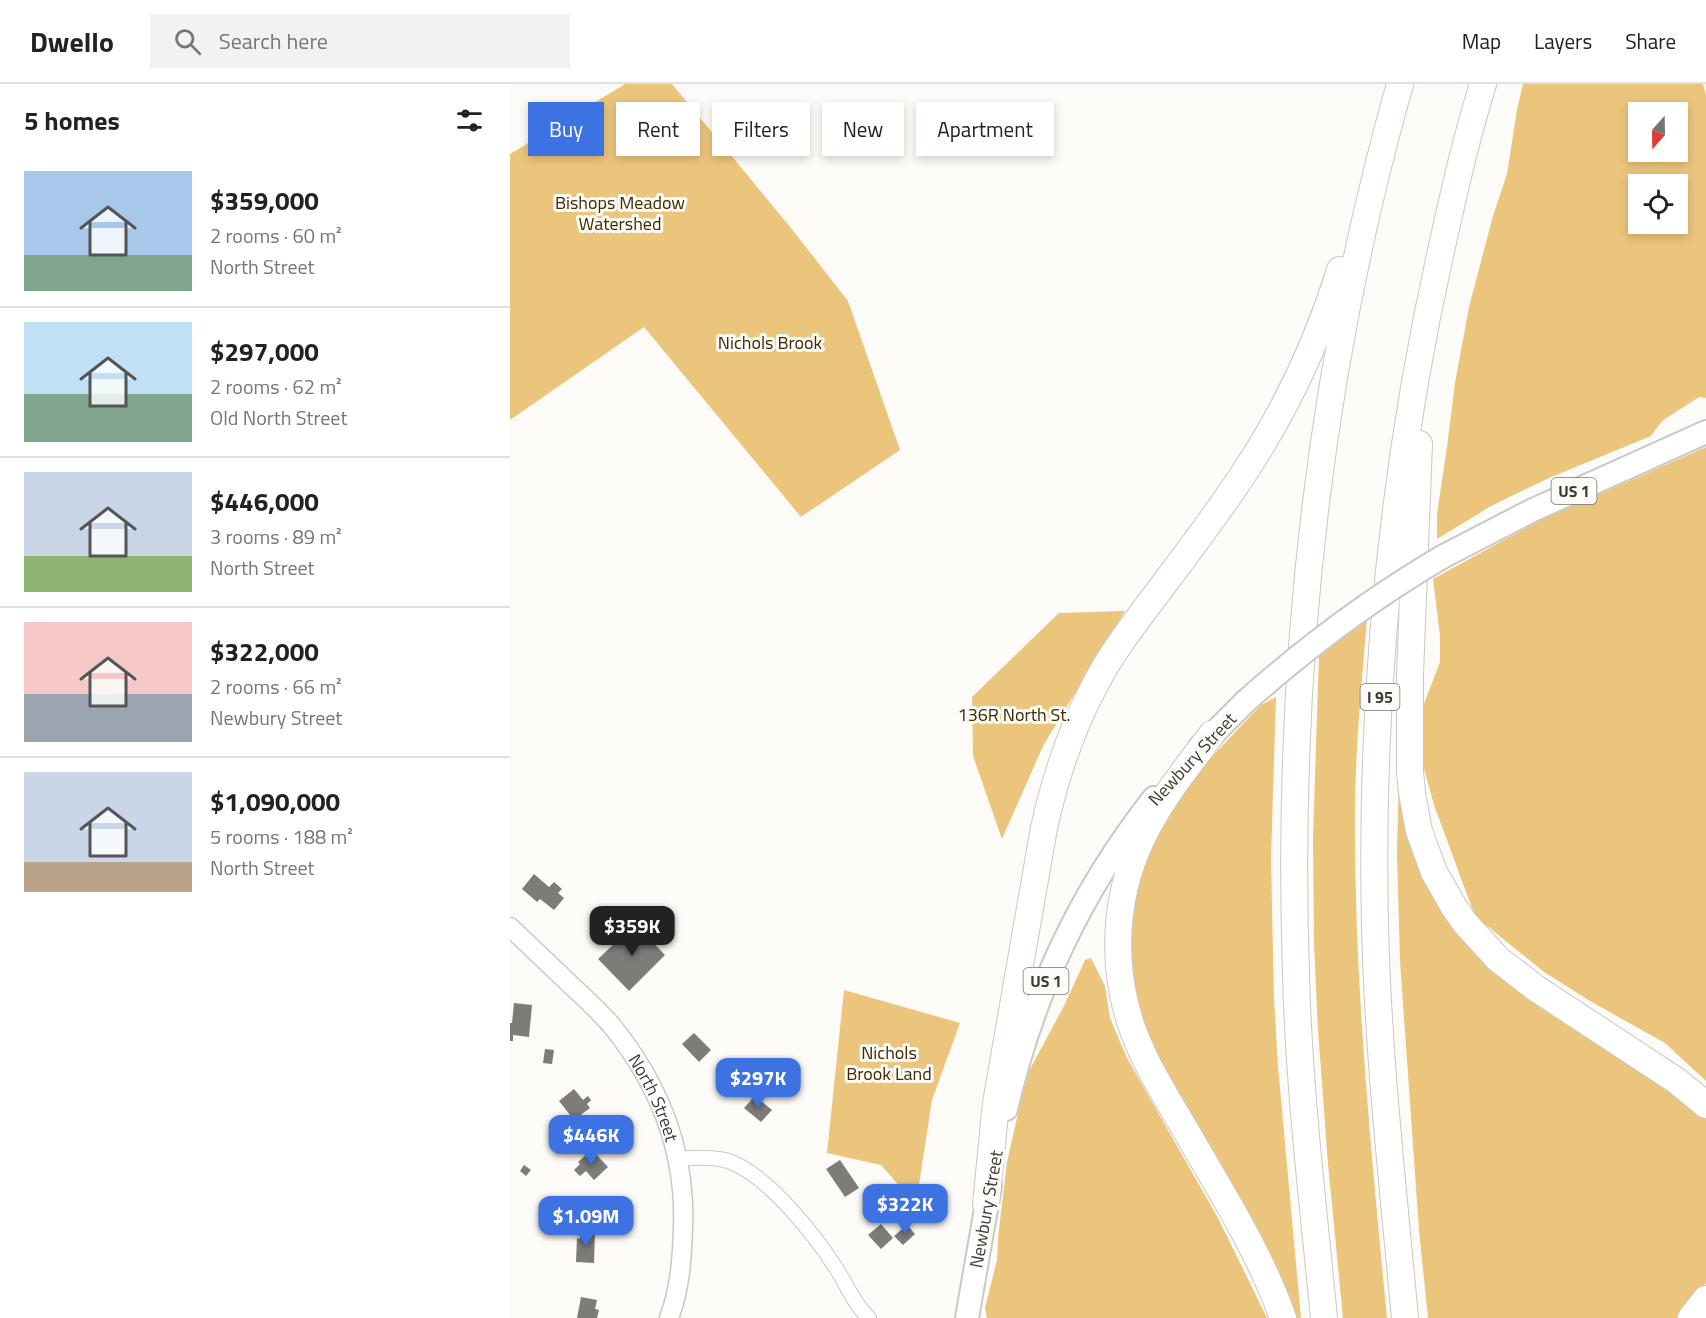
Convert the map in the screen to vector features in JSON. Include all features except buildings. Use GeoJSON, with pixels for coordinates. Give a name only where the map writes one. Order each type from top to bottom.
{"type":"FeatureCollection","features":[{"type":"Feature","properties":{"kind":"highway"},"geometry":{"type":"LineString","coordinates":[[986,1204],[996,1103],[1040,850],[1055,784],[1068,743],[1095,684],[1115,651],[1241,478],[1295,384],[1317,337],[1330,301],[1400,84]]}},
{"type":"Feature","properties":{"kind":"highway"},"geometry":{"type":"LineString","coordinates":[[1324,1318],[1302,1082],[1296,979],[1294,835],[1300,671],[1314,520],[1338,357],[1366,218],[1400,84]]}},
{"type":"Feature","properties":{"kind":"highway","name":"I 95"},"geometry":{"type":"LineString","coordinates":[[1405,1318],[1379,1025],[1375,926],[1375,826],[1381,676],[1401,469],[1424,332],[1453,197],[1483,84]]}},
{"type":"Feature","properties":{"kind":"highway"},"geometry":{"type":"LineString","coordinates":[[1424,332],[1411,658],[1410,749],[1412,793],[1426,852],[1434,872],[1454,907],[1498,959],[1537,989],[1677,1081],[1706,1105]]}},
{"type":"Feature","properties":{"kind":"highway"},"geometry":{"type":"LineString","coordinates":[[1212,734],[1166,795],[1134,855],[1122,898],[1118,941],[1119,965],[1126,1008],[1141,1050],[1240,1224],[1272,1289],[1283,1318]]}},
{"type":"Feature","properties":{"kind":"highway"},"geometry":{"type":"LineString","coordinates":[[1691,1318],[1706,1299]]}},
{"type":"Feature","properties":{"kind":"main road","name":"Newbury Street"},"geometry":{"type":"LineString","coordinates":[[967,1318],[997,1146],[1019,1057],[1041,992],[1065,937],[1102,872],[1135,823],[1176,772],[1246,701],[1300,654],[1340,623],[1402,581],[1444,556],[1533,510],[1706,432]]}},
{"type":"Feature","properties":{"kind":"street","name":"North Street"},"geometry":{"type":"LineString","coordinates":[[512,931],[610,1024],[642,1067],[661,1104],[671,1132],[682,1187],[682,1259],[678,1287],[669,1318]]}},
{"type":"Feature","properties":{"kind":"street"},"geometry":{"type":"LineString","coordinates":[[676,1159],[699,1158],[730,1161],[757,1176],[804,1223],[837,1269],[860,1309],[869,1318]]}},
{"type":"Feature","properties":{"kind":"green space"},"geometry":{"type":"Polygon","coordinates":[[[625,84],[672,84],[687,102],[616,102],[616,156],[700,156],[700,118],[712,132],[712,156],[732,156],[848,301],[900,450],[801,517],[644,327],[510,420],[510,154],[528,143],[528,156],[604,156],[604,102],[595,102],[625,84]]]}},
{"type":"Feature","properties":{"kind":"green space"},"geometry":{"type":"Polygon","coordinates":[[[1523,84],[1703,84],[1706,95],[1706,398],[1699,397],[1662,421],[1651,436],[1549,478],[1491,506],[1437,539],[1437,514],[1455,383],[1469,307],[1493,216],[1507,174],[1523,84]]]}},
{"type":"Feature","properties":{"kind":"green space"},"geometry":{"type":"Polygon","coordinates":[[[1706,447],[1706,1081],[1665,1043],[1544,972],[1475,916],[1434,805],[1423,765],[1424,704],[1440,662],[1440,635],[1433,579],[1539,521],[1706,447]]]}},
{"type":"Feature","properties":{"kind":"green space","name":"136R North St."},"geometry":{"type":"Polygon","coordinates":[[[1125,611],[1043,746],[1002,839],[973,756],[972,697],[1059,613],[1125,611]]]}},
{"type":"Feature","properties":{"kind":"green space"},"geometry":{"type":"Polygon","coordinates":[[[1367,618],[1356,764],[1355,876],[1360,1003],[1387,1318],[1343,1318],[1328,1164],[1314,943],[1313,839],[1319,654],[1367,618]]]}},
{"type":"Feature","properties":{"kind":"green space"},"geometry":{"type":"Polygon","coordinates":[[[1276,697],[1271,859],[1274,998],[1301,1318],[1290,1318],[1154,1057],[1127,972],[1129,912],[1158,825],[1203,766],[1261,705],[1276,697]]]}},
{"type":"Feature","properties":{"kind":"green space"},"geometry":{"type":"Polygon","coordinates":[[[1399,769],[1434,892],[1706,1116],[1706,1283],[1683,1318],[1428,1318],[1419,1230],[1400,961],[1397,854],[1399,769]]]}},
{"type":"Feature","properties":{"kind":"green space"},"geometry":{"type":"Polygon","coordinates":[[[1091,958],[1105,986],[1110,1018],[1127,1058],[1218,1218],[1267,1318],[987,1318],[985,1308],[997,1260],[1007,1162],[1023,1091],[1029,1071],[1063,1008],[1085,960],[1091,958]]]}},
{"type":"Feature","properties":{"kind":"green space","name":"Nichols Brook Land"},"geometry":{"type":"Polygon","coordinates":[[[844,990],[960,1023],[932,1100],[917,1198],[923,1213],[881,1165],[827,1153],[844,990]]]}},
{"type":"Feature","properties":{"kind":"park label","name":"Bishops Meadow Watershed"},"geometry":{"type":"Point","coordinates":[620,212]}},
{"type":"Feature","properties":{"kind":"park label","name":"Nichols Brook"},"geometry":{"type":"Point","coordinates":[770,342]}}]}
